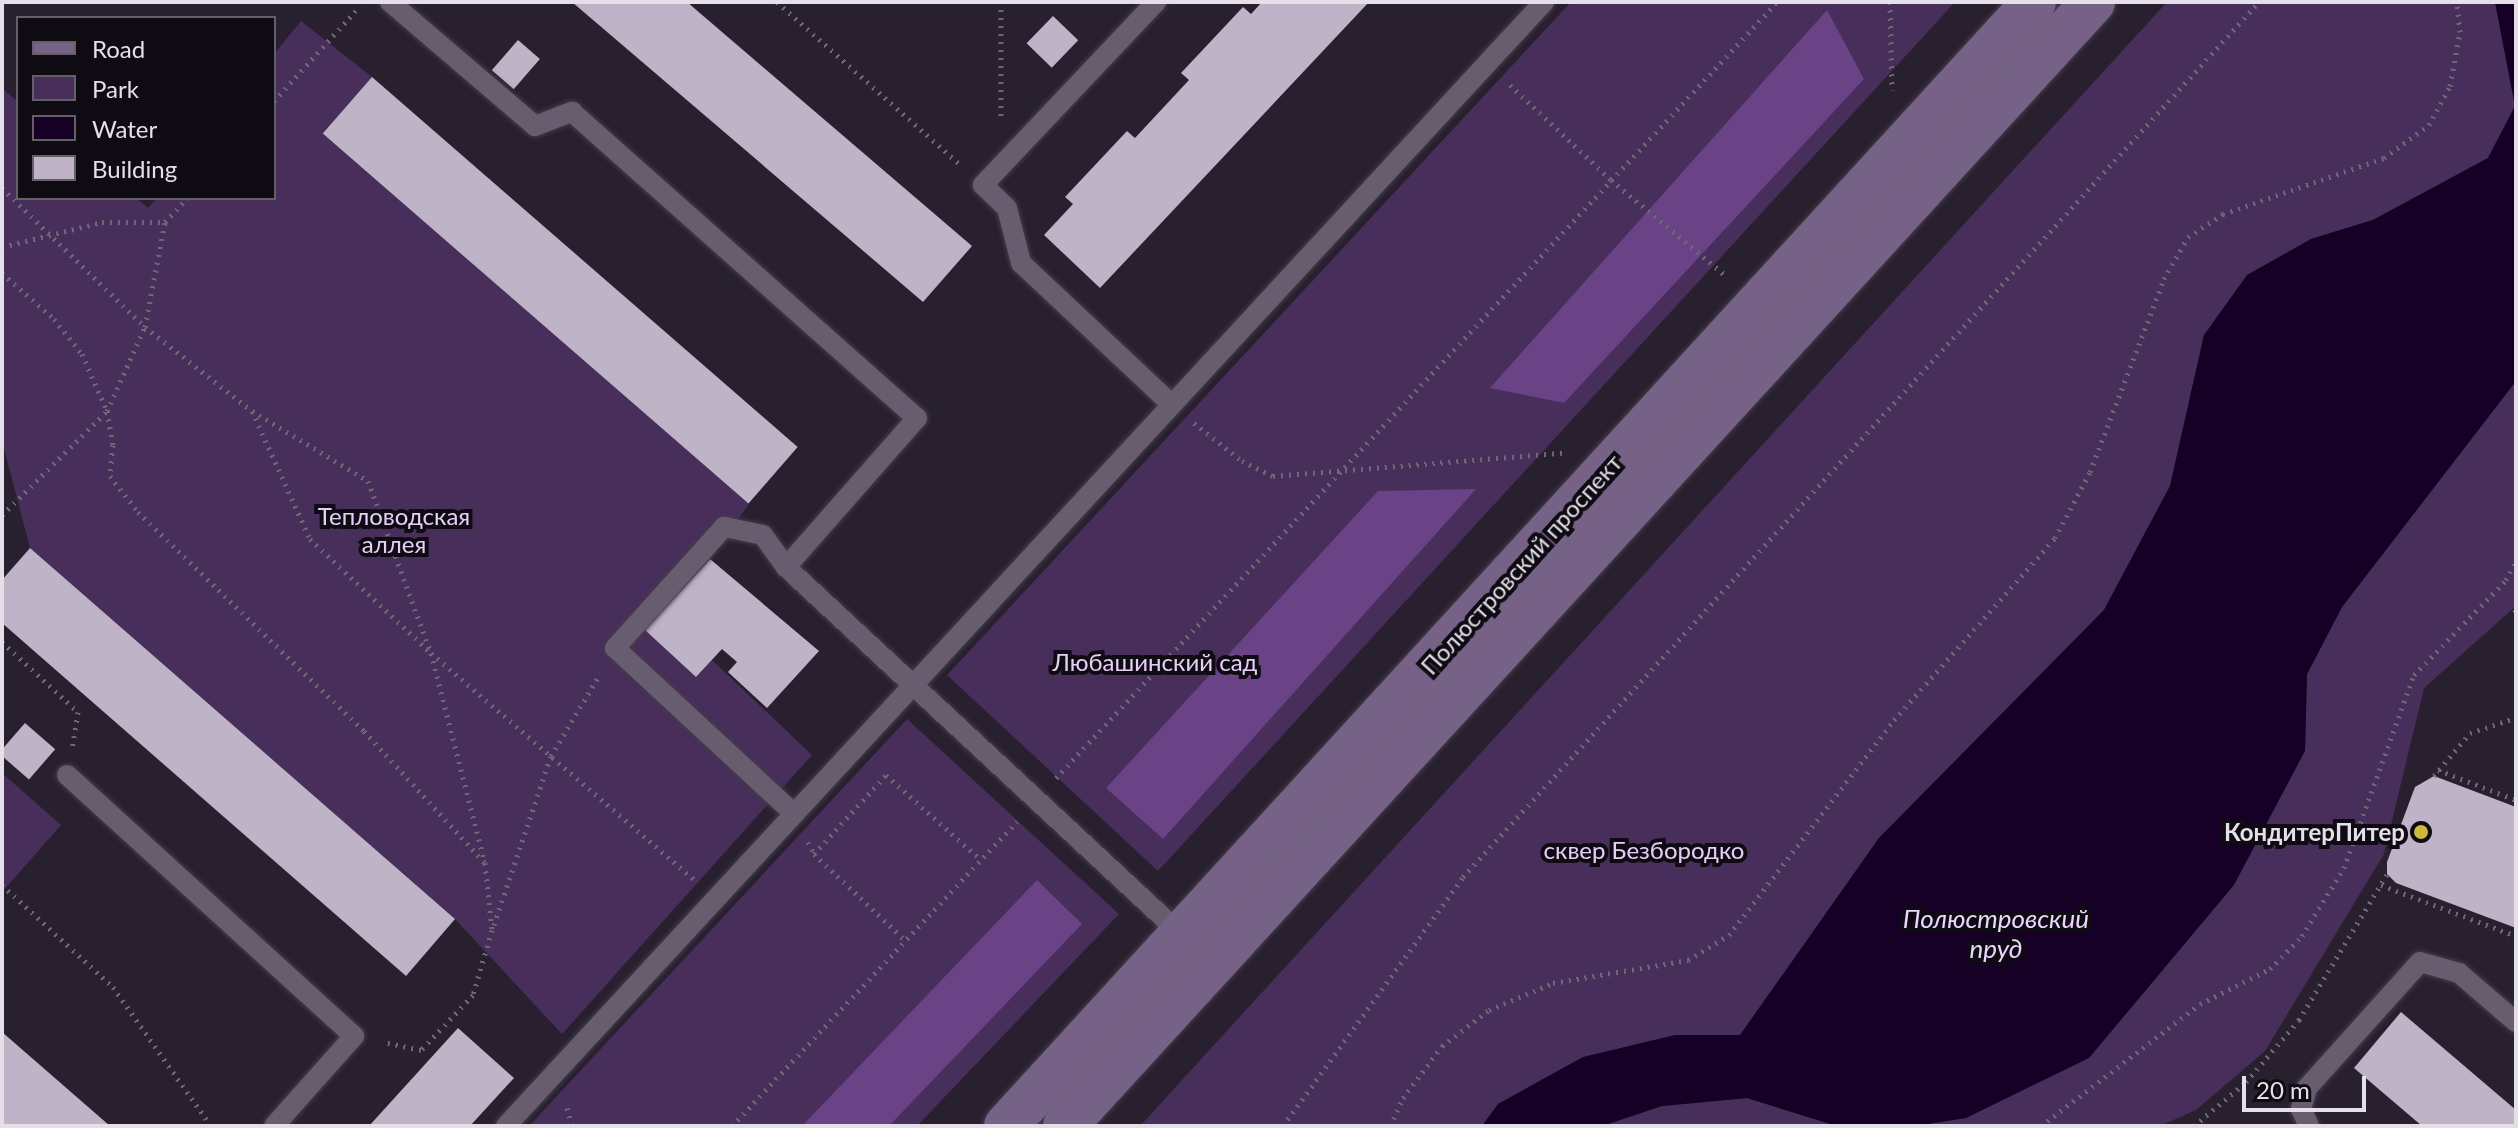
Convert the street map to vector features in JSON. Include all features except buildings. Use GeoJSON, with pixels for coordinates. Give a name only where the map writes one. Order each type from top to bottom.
{"type":"FeatureCollection","features":[{"type":"Feature","properties":{"kind":"main road","name":"Полюстровский проспект"},"geometry":{"type":"LineString","coordinates":[[1006,1126],[2034,2]]}},
{"type":"Feature","properties":{"kind":"main road","name":"Полюстровский проспект"},"geometry":{"type":"LineString","coordinates":[[1065,1126],[2093,2]]}},
{"type":"Feature","properties":{"kind":"lane"},"geometry":{"type":"LineString","coordinates":[[390,2],[535,126],[572,112],[917,418],[786,567]]}},
{"type":"Feature","properties":{"kind":"lane"},"geometry":{"type":"LineString","coordinates":[[1156,2],[983,185],[1007,208],[1021,263],[1171,404]]}},
{"type":"Feature","properties":{"kind":"lane"},"geometry":{"type":"LineString","coordinates":[[506,1126],[1544,2]]}},
{"type":"Feature","properties":{"kind":"lane"},"geometry":{"type":"LineString","coordinates":[[794,814],[615,648],[724,527],[763,535],[786,567],[911,687],[1214,965]]}},
{"type":"Feature","properties":{"kind":"lane"},"geometry":{"type":"LineString","coordinates":[[67,775],[354,1036],[274,1126]]}},
{"type":"Feature","properties":{"kind":"lane"},"geometry":{"type":"LineString","coordinates":[[2309,1126],[2301,1109],[2307,1088],[2420,962],[2459,973],[2516,1022]]}},
{"type":"Feature","properties":{"kind":"path"},"geometry":{"type":"LineString","coordinates":[[276,99],[364,2]]}},
{"type":"Feature","properties":{"kind":"path"},"geometry":{"type":"LineString","coordinates":[[777,2],[983,185]]}},
{"type":"Feature","properties":{"kind":"path"},"geometry":{"type":"LineString","coordinates":[[732,1126],[1777,2]]}},
{"type":"Feature","properties":{"kind":"path"},"geometry":{"type":"LineString","coordinates":[[1890,2],[1892,90]]}},
{"type":"Feature","properties":{"kind":"path"},"geometry":{"type":"LineString","coordinates":[[1283,1126],[1463,877],[2259,2]]}},
{"type":"Feature","properties":{"kind":"path"},"geometry":{"type":"LineString","coordinates":[[1390,1126],[1403,1098],[1442,1046],[1489,1010],[1553,983],[1688,960],[1729,935],[1894,720],[2055,538],[2090,472],[2164,279],[2188,237],[2223,214],[2384,158],[2429,125],[2450,86],[2460,32],[2457,2]]}},
{"type":"Feature","properties":{"kind":"path"},"geometry":{"type":"LineString","coordinates":[[999,4],[1001,168]]}},
{"type":"Feature","properties":{"kind":"path"},"geometry":{"type":"LineString","coordinates":[[1487,63],[1611,180],[1725,275]]}},
{"type":"Feature","properties":{"kind":"path"},"geometry":{"type":"LineString","coordinates":[[2,188],[145,327],[252,411],[368,481],[431,653],[485,863],[492,930]]}},
{"type":"Feature","properties":{"kind":"path"},"geometry":{"type":"LineString","coordinates":[[2,515],[107,411],[145,327],[165,222],[185,200]]}},
{"type":"Feature","properties":{"kind":"path"},"geometry":{"type":"LineString","coordinates":[[2,247],[102,222],[165,222]]}},
{"type":"Feature","properties":{"kind":"path"},"geometry":{"type":"LineString","coordinates":[[2,273],[54,319],[82,354],[107,411],[113,445],[110,476],[138,512],[364,731],[485,863]]}},
{"type":"Feature","properties":{"kind":"path"},"geometry":{"type":"LineString","coordinates":[[1171,404],[1242,461],[1273,476],[1339,474],[1563,453]]}},
{"type":"Feature","properties":{"kind":"path"},"geometry":{"type":"LineString","coordinates":[[252,411],[310,539],[431,653],[716,898]]}},
{"type":"Feature","properties":{"kind":"path"},"geometry":{"type":"LineString","coordinates":[[2041,1126],[2200,1004],[2270,969],[2302,936],[2344,868],[2414,675],[2506,580],[2516,562]]}},
{"type":"Feature","properties":{"kind":"path"},"geometry":{"type":"LineString","coordinates":[[2,642],[78,712],[67,775]]}},
{"type":"Feature","properties":{"kind":"path"},"geometry":{"type":"LineString","coordinates":[[354,1036],[421,1050],[473,995],[551,756],[615,648]]}},
{"type":"Feature","properties":{"kind":"path"},"geometry":{"type":"LineString","coordinates":[[2516,717],[2470,733],[2436,773],[2516,800]]}},
{"type":"Feature","properties":{"kind":"path"},"geometry":{"type":"LineString","coordinates":[[814,854],[886,775],[981,860]]}},
{"type":"Feature","properties":{"kind":"path"},"geometry":{"type":"LineString","coordinates":[[794,814],[814,854],[905,940]]}},
{"type":"Feature","properties":{"kind":"path"},"geometry":{"type":"LineString","coordinates":[[2194,1126],[2246,1082],[2299,1020],[2387,874]]}},
{"type":"Feature","properties":{"kind":"path"},"geometry":{"type":"LineString","coordinates":[[2,885],[113,987],[211,1126]]}},
{"type":"Feature","properties":{"kind":"path"},"geometry":{"type":"LineString","coordinates":[[2381,885],[2516,936]]}},
{"type":"Feature","properties":{"kind":"green space","name":"Любашинский сад"},"geometry":{"type":"Polygon","coordinates":[[[1571,2],[1955,2],[1158,871],[947,675],[1571,2]]]}},
{"type":"Feature","properties":{"kind":"green space","name":"сквер Безбородко"},"geometry":{"type":"Polygon","coordinates":[[[2167,2],[2495,2],[2515,106],[2488,158],[2373,220],[2311,239],[2204,335],[2170,486],[2104,610],[1879,838],[1740,1036],[1675,1035],[1498,1104],[1482,1126],[1140,1126],[2167,2]]]}},
{"type":"Feature","properties":{"kind":"green space","name":"Тепловодская аллея"},"geometry":{"type":"Polygon","coordinates":[[[301,21],[372,77],[324,134],[749,504],[710,559],[646,630],[696,677],[712,660],[812,755],[562,1034],[455,919],[30,548],[2,441],[2,88],[16,100],[16,200],[138,200],[148,208],[155,200],[276,200],[276,52],[301,21]]]}},
{"type":"Feature","properties":{"kind":"green space"},"geometry":{"type":"Polygon","coordinates":[[[2516,381],[2516,606],[2424,688],[2384,854],[2265,1051],[2196,1110],[2160,1126],[1915,1126],[1966,1118],[2305,751],[2307,674],[2342,607],[2516,381]]]}},
{"type":"Feature","properties":{"kind":"green space"},"geometry":{"type":"Polygon","coordinates":[[[907,719],[1119,914],[917,1126],[529,1126],[907,719]]]}},
{"type":"Feature","properties":{"kind":"green space"},"geometry":{"type":"Polygon","coordinates":[[[2,773],[61,825],[2,892],[2,773]]]}},
{"type":"Feature","properties":{"kind":"green space"},"geometry":{"type":"Polygon","coordinates":[[[1747,1098],[1837,1126],[1602,1126],[1662,1106],[1747,1098]]]}},
{"type":"Feature","properties":{"kind":"shaded area"},"geometry":{"type":"Polygon","coordinates":[[[1827,10],[1864,79],[1564,403],[1490,388],[1827,10]]]}},
{"type":"Feature","properties":{"kind":"shaded area"},"geometry":{"type":"Polygon","coordinates":[[[1476,489],[1163,839],[1106,788],[1378,491],[1476,489]]]}},
{"type":"Feature","properties":{"kind":"shaded area"},"geometry":{"type":"Polygon","coordinates":[[[1037,880],[1082,924],[889,1126],[802,1126],[1037,880]]]}},
{"type":"Feature","properties":{"kind":"water","name":"Полюстровский пруд"},"geometry":{"type":"Polygon","coordinates":[[[2495,2],[2516,2],[2516,381],[2342,607],[2307,674],[2305,751],[2234,885],[2089,1058],[1966,1118],[1915,1126],[1837,1126],[1747,1098],[1662,1106],[1602,1126],[1482,1126],[1498,1104],[1583,1057],[1675,1035],[1740,1035],[1879,838],[2104,610],[2170,486],[2204,335],[2247,275],[2311,239],[2373,220],[2488,158],[2515,106],[2495,2]]]}},
{"type":"Feature","properties":{"kind":"place","name":"КондитерПитер"},"geometry":{"type":"Point","coordinates":[2421,832]}}]}
